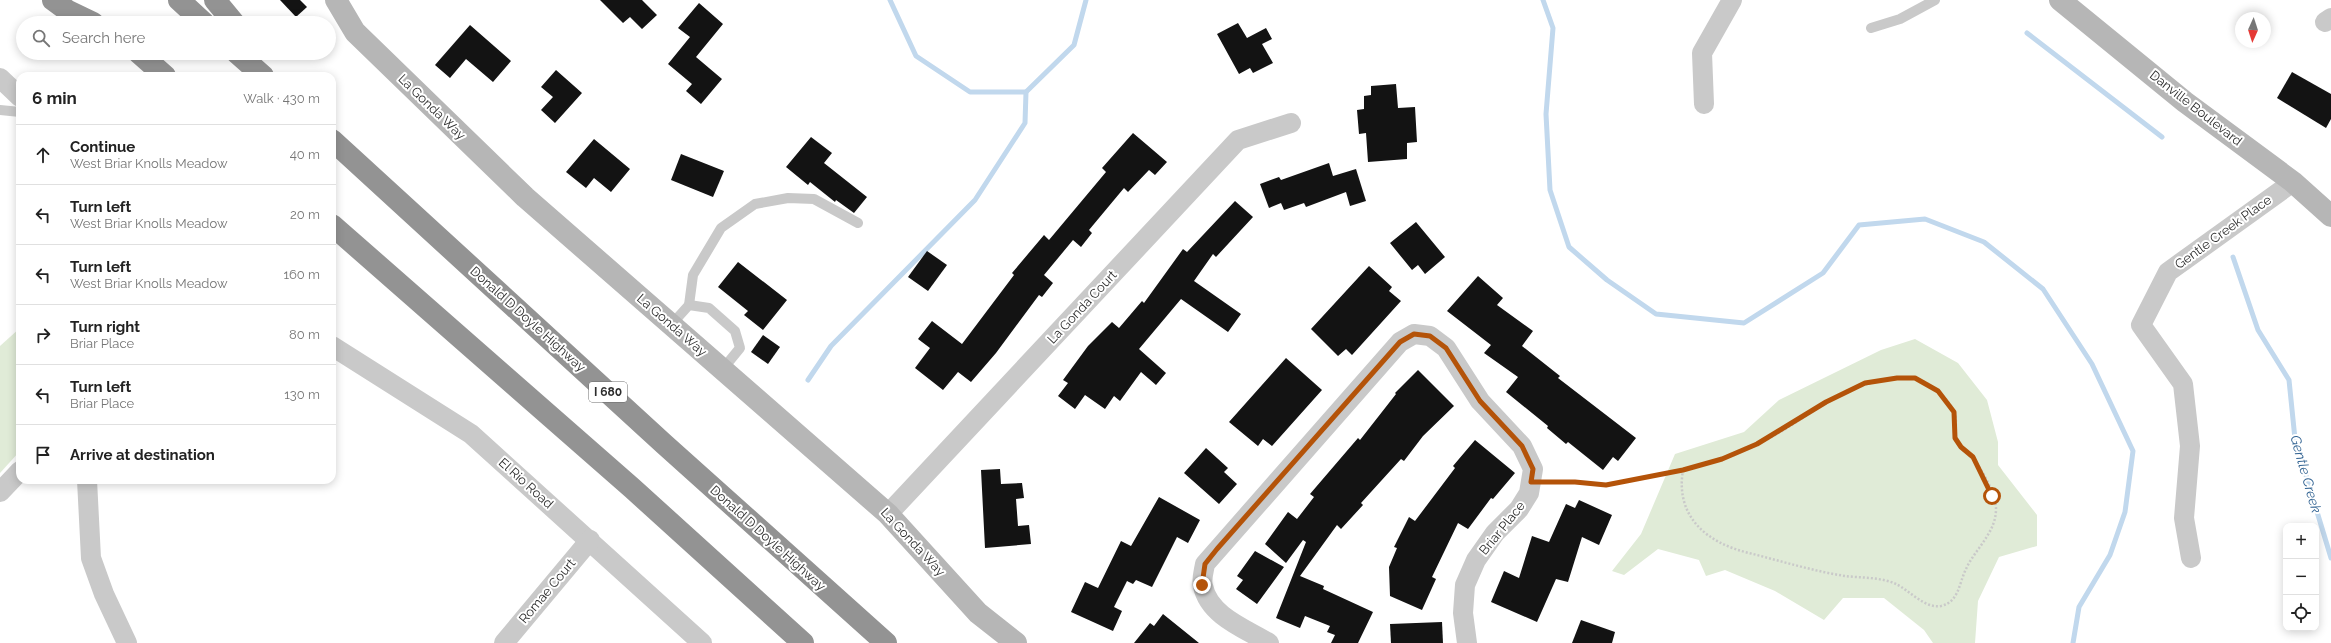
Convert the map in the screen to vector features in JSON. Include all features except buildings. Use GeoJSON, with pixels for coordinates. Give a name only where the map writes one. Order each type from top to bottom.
{"type":"FeatureCollection","features":[{"type":"Feature","properties":{"kind":"highway"},"geometry":{"type":"LineString","coordinates":[[54,0],[68,11],[78,16]]}},
{"type":"Feature","properties":{"kind":"highway"},"geometry":{"type":"LineString","coordinates":[[82,0],[99,16]]}},
{"type":"Feature","properties":{"kind":"highway"},"geometry":{"type":"LineString","coordinates":[[179,0],[196,16]]}},
{"type":"Feature","properties":{"kind":"highway"},"geometry":{"type":"LineString","coordinates":[[215,0],[228,16]]}},
{"type":"Feature","properties":{"kind":"highway"},"geometry":{"type":"LineString","coordinates":[[147,60],[160,72]]}},
{"type":"Feature","properties":{"kind":"highway"},"geometry":{"type":"LineString","coordinates":[[245,60],[258,72]]}},
{"type":"Feature","properties":{"kind":"highway"},"geometry":{"type":"LineString","coordinates":[[258,60],[266,72]]}},
{"type":"Feature","properties":{"kind":"highway","name":"Donald D Doyle Highway"},"geometry":{"type":"LineString","coordinates":[[336,144],[670,449],[886,643]]}},
{"type":"Feature","properties":{"kind":"highway"},"geometry":{"type":"LineString","coordinates":[[336,229],[632,488],[803,643]]}},
{"type":"Feature","properties":{"kind":"street","name":"La Gonda Way"},"geometry":{"type":"LineString","coordinates":[[336,0],[355,32],[517,190],[888,514],[978,613],[1016,643]]}},
{"type":"Feature","properties":{"kind":"street"},"geometry":{"type":"LineString","coordinates":[[1704,104],[1702,53],[1732,0]]}},
{"type":"Feature","properties":{"kind":"street","name":"Danville Boulevard"},"geometry":{"type":"LineString","coordinates":[[2060,0],[2185,102],[2293,182],[2331,216]]}},
{"type":"Feature","properties":{"kind":"street"},"geometry":{"type":"LineString","coordinates":[[0,78],[16,93]]}},
{"type":"Feature","properties":{"kind":"street","name":"La Gonda Court"},"geometry":{"type":"LineString","coordinates":[[888,514],[1238,140],[1291,123]]}},
{"type":"Feature","properties":{"kind":"street","name":"Gentle Creek Place"},"geometry":{"type":"LineString","coordinates":[[2191,558],[2184,518],[2190,446],[2184,384],[2141,325],[2168,272],[2293,182]]}},
{"type":"Feature","properties":{"kind":"street","name":"Briar Place"},"geometry":{"type":"LineString","coordinates":[[1269,643],[1220,614],[1216,610],[1209,601],[1202,585],[1205,564],[1400,342],[1414,334],[1430,336],[1446,348],[1480,401],[1522,446],[1533,469],[1529,493],[1518,509],[1495,533],[1476,560],[1465,585],[1463,613],[1467,643]]}},
{"type":"Feature","properties":{"kind":"street","name":"El Rio Road"},"geometry":{"type":"LineString","coordinates":[[336,349],[471,434],[590,540],[702,643]]}},
{"type":"Feature","properties":{"kind":"street"},"geometry":{"type":"LineString","coordinates":[[0,492],[16,475]]}},
{"type":"Feature","properties":{"kind":"street"},"geometry":{"type":"LineString","coordinates":[[87,484],[91,558],[104,594],[127,643]]}},
{"type":"Feature","properties":{"kind":"street","name":"Romae Court"},"geometry":{"type":"LineString","coordinates":[[504,643],[590,540]]}},
{"type":"Feature","properties":{"kind":"lane"},"geometry":{"type":"LineString","coordinates":[[1871,28],[1900,19],[1935,0]]}},
{"type":"Feature","properties":{"kind":"lane"},"geometry":{"type":"LineString","coordinates":[[0,110],[16,112]]}},
{"type":"Feature","properties":{"kind":"lane"},"geometry":{"type":"LineString","coordinates":[[671,325],[689,305],[693,275],[721,228],[755,204],[788,198],[814,199],[858,224]]}},
{"type":"Feature","properties":{"kind":"lane"},"geometry":{"type":"LineString","coordinates":[[689,305],[709,308],[734,331],[740,348],[722,370]]}},
{"type":"Feature","properties":{"kind":"path"},"geometry":{"type":"LineString","coordinates":[[1531,482],[1575,482],[1606,485],[1683,470],[1722,459],[1757,444],[1826,402],[1865,383],[1897,378],[1915,378],[1938,391],[1954,412],[1955,438],[1961,447],[1973,457],[1983,475],[1995,503],[1996,510],[1992,528],[1966,568],[1956,595],[1949,603],[1939,607],[1928,604],[1896,584],[1873,578],[1826,572],[1744,552],[1716,541],[1691,520],[1687,512],[1681,493],[1683,470]]}},
{"type":"Feature","properties":{"kind":"green space"},"geometry":{"type":"Polygon","coordinates":[[[16,332],[16,455],[0,473],[0,346],[16,332]]]}},
{"type":"Feature","properties":{"kind":"green space"},"geometry":{"type":"Polygon","coordinates":[[[1915,339],[1958,363],[1987,400],[1998,442],[1998,465],[2037,515],[2037,546],[1999,557],[1978,601],[1975,643],[1933,643],[1924,630],[1884,598],[1843,598],[1824,620],[1775,591],[1725,570],[1706,576],[1699,560],[1658,549],[1624,575],[1612,571],[1641,534],[1675,454],[1744,432],[1779,400],[1881,350],[1915,339]]]}},
{"type":"Feature","properties":{"kind":"waterway"},"geometry":{"type":"LineString","coordinates":[[890,0],[916,56],[970,92],[1026,92],[1074,45],[1086,0]]}},
{"type":"Feature","properties":{"kind":"waterway"},"geometry":{"type":"LineString","coordinates":[[1543,0],[1553,28],[1546,114],[1550,190],[1569,247],[1607,280],[1656,314],[1744,323],[1823,273],[1859,225],[1925,219],[1984,242],[2043,289],[2092,364],[2133,451],[2125,512],[2110,555],[2079,607],[2073,643]]}},
{"type":"Feature","properties":{"kind":"waterway"},"geometry":{"type":"LineString","coordinates":[[2027,33],[2162,137]]}},
{"type":"Feature","properties":{"kind":"waterway"},"geometry":{"type":"LineString","coordinates":[[808,380],[831,346],[975,200],[1025,123],[1026,92]]}},
{"type":"Feature","properties":{"kind":"waterway","name":"Gentle Creek"},"geometry":{"type":"LineString","coordinates":[[2233,257],[2258,330],[2289,380],[2295,439],[2331,558]]}},
{"type":"Feature","properties":{"kind":"route"},"geometry":{"type":"LineString","coordinates":[[1202,585],[1205,564],[1217,549],[1400,342],[1414,334],[1430,336],[1446,348],[1480,401],[1522,446],[1533,469],[1531,482],[1575,482],[1606,485],[1683,470],[1691,466],[1722,459],[1757,444],[1775,435],[1826,402],[1865,383],[1897,378],[1915,378],[1938,391],[1954,412],[1956,425],[1955,438],[1961,447],[1973,457],[1989,487],[1992,496]]}}]}
